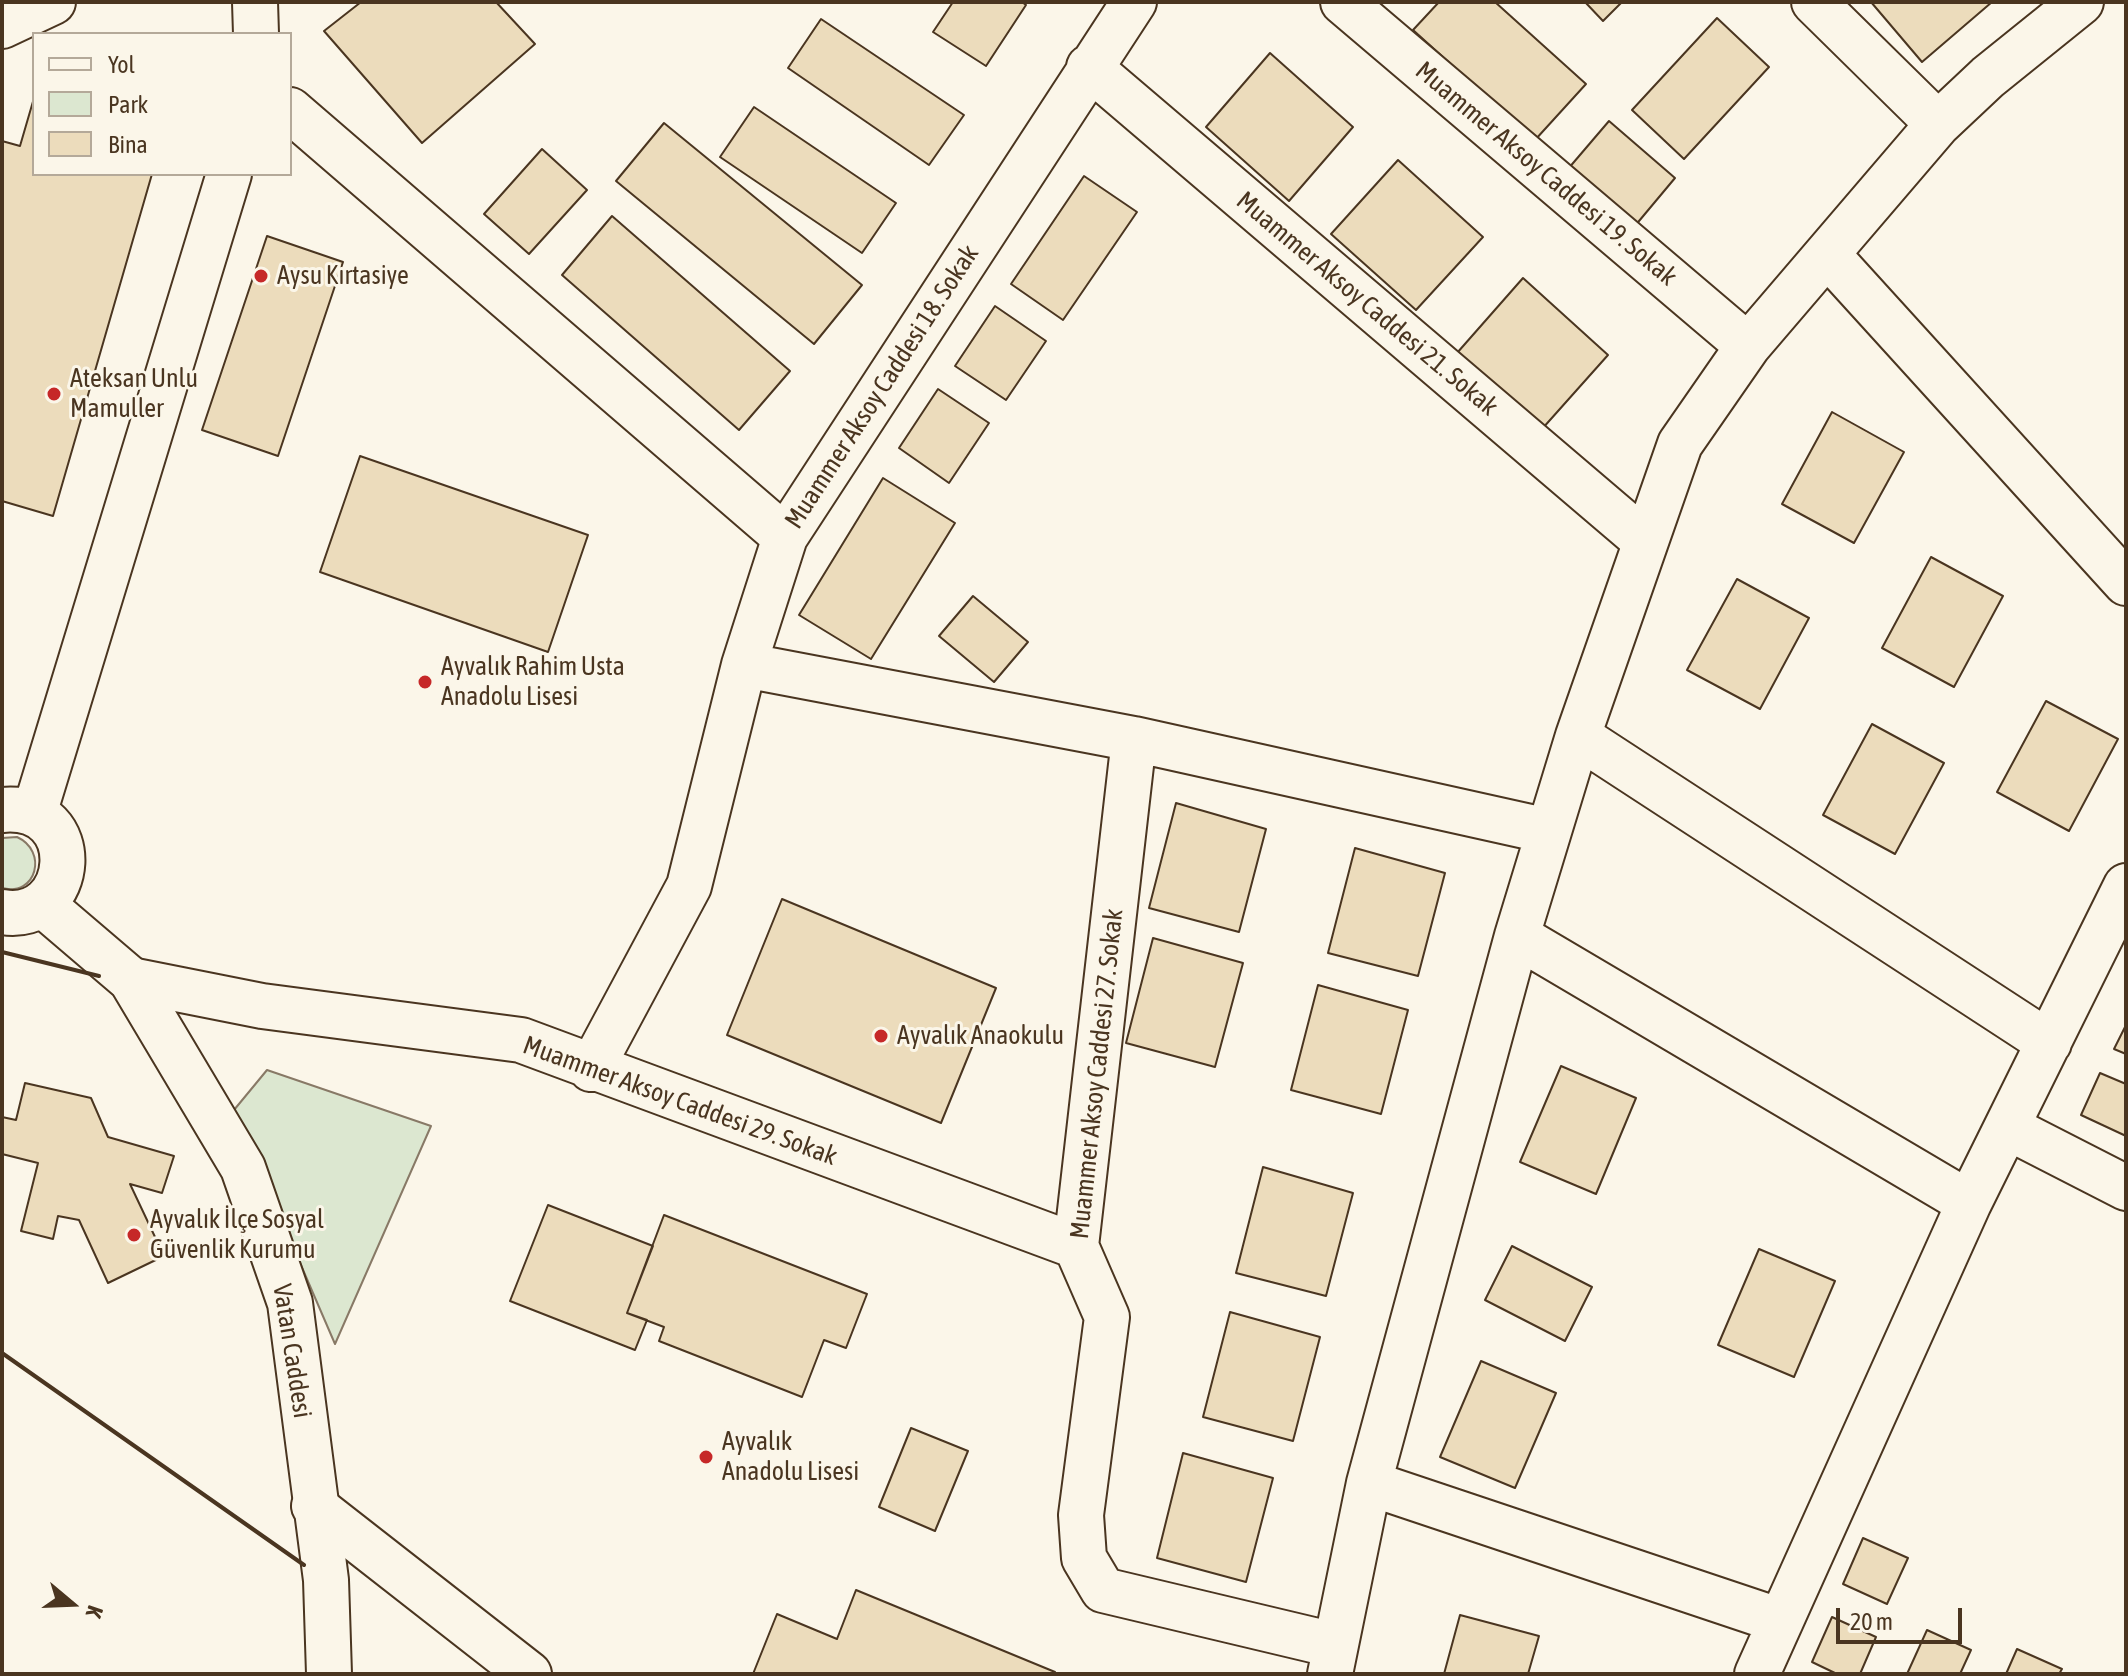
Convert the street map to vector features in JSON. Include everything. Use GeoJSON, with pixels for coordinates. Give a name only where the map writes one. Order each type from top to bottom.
{"type":"FeatureCollection","features":[{"type":"Feature","properties":{"kind":"street"},"geometry":{"type":"LineString","coordinates":[[2,26],[53,2]]}},
{"type":"Feature","properties":{"kind":"street"},"geometry":{"type":"LineString","coordinates":[[255,2],[256,32]]}},
{"type":"Feature","properties":{"kind":"street","name":"Muammer Aksoy Caddesi 18. Sokak"},"geometry":{"type":"LineString","coordinates":[[591,1069],[689,886],[744,665],[785,537],[1134,2]]}},
{"type":"Feature","properties":{"kind":"street","name":"Muammer Aksoy Caddesi 19. Sokak"},"geometry":{"type":"LineString","coordinates":[[1343,2],[1748,346]]}},
{"type":"Feature","properties":{"kind":"street"},"geometry":{"type":"LineString","coordinates":[[1814,2],[1938,124]]}},
{"type":"Feature","properties":{"kind":"street"},"geometry":{"type":"LineString","coordinates":[[1332,1660],[1369,1483],[1517,936],[1578,736],[1680,444],[1748,346],[1938,124],[1988,77],[2081,2]]}},
{"type":"Feature","properties":{"kind":"street","name":"Muammer Aksoy Caddesi 21. Sokak"},"geometry":{"type":"LineString","coordinates":[[1089,67],[1645,541]]}},
{"type":"Feature","properties":{"kind":"street"},"geometry":{"type":"LineString","coordinates":[[292,112],[785,537]]}},
{"type":"Feature","properties":{"kind":"street"},"geometry":{"type":"LineString","coordinates":[[22,908],[54,891],[62,875],[64,857],[54,831],[18,812],[228,176]]}},
{"type":"Feature","properties":{"kind":"street"},"geometry":{"type":"LineString","coordinates":[[1827,254],[2126,583]]}},
{"type":"Feature","properties":{"kind":"street"},"geometry":{"type":"LineString","coordinates":[[744,665],[1134,739],[1548,831]]}},
{"type":"Feature","properties":{"kind":"street"},"geometry":{"type":"LineString","coordinates":[[1578,736],[2049,1043]]}},
{"type":"Feature","properties":{"kind":"street","name":"Muammer Aksoy Caddesi 27. Sokak"},"geometry":{"type":"LineString","coordinates":[[1134,739],[1076,1246],[1107,1317],[1081,1515],[1084,1558],[1103,1590],[1332,1660]]}},
{"type":"Feature","properties":{"kind":"street"},"geometry":{"type":"LineString","coordinates":[[1757,1674],[1969,1203],[2126,886]]}},
{"type":"Feature","properties":{"kind":"street","name":"Vatan Caddesi"},"geometry":{"type":"LineString","coordinates":[[22,908],[95,946],[131,980],[243,1168],[290,1303],[326,1580],[329,1674]]}},
{"type":"Feature","properties":{"kind":"street"},"geometry":{"type":"LineString","coordinates":[[1517,936],[1969,1203]]}},
{"type":"Feature","properties":{"kind":"street","name":"Muammer Aksoy Caddesi 29. Sokak"},"geometry":{"type":"LineString","coordinates":[[131,980],[262,1006],[521,1040],[591,1069],[1076,1246]]}},
{"type":"Feature","properties":{"kind":"street"},"geometry":{"type":"LineString","coordinates":[[2007,1127],[2126,1188]]}},
{"type":"Feature","properties":{"kind":"street"},"geometry":{"type":"LineString","coordinates":[[1369,1483],[1781,1621]]}},
{"type":"Feature","properties":{"kind":"street"},"geometry":{"type":"LineString","coordinates":[[314,1506],[529,1674]]}},
{"type":"Feature","properties":{"kind":"green space"},"geometry":{"type":"Polygon","coordinates":[[[17,837],[33,852],[34,871],[23,886],[2,888],[2,838],[17,837]]]}},
{"type":"Feature","properties":{"kind":"green space"},"geometry":{"type":"Polygon","coordinates":[[[267,1070],[431,1126],[335,1344],[234,1110],[267,1070]]]}},
{"type":"Feature","properties":{"kind":"building"},"geometry":{"type":"Polygon","coordinates":[[[361,2],[496,2],[535,44],[422,143],[324,31],[361,2]]]}},
{"type":"Feature","properties":{"kind":"building"},"geometry":{"type":"Polygon","coordinates":[[[953,2],[1022,2],[1026,5],[986,66],[933,32],[953,2]]]}},
{"type":"Feature","properties":{"kind":"building"},"geometry":{"type":"Polygon","coordinates":[[[1439,2],[1495,2],[1586,84],[1535,140],[1413,30],[1439,2]]]}},
{"type":"Feature","properties":{"kind":"building"},"geometry":{"type":"Polygon","coordinates":[[[1585,2],[1622,2],[1603,21],[1585,2]]]}},
{"type":"Feature","properties":{"kind":"building"},"geometry":{"type":"Polygon","coordinates":[[[1871,2],[1992,2],[1922,62],[1871,2]]]}},
{"type":"Feature","properties":{"kind":"building"},"geometry":{"type":"Polygon","coordinates":[[[1717,18],[1769,67],[1684,159],[1632,110],[1717,18]]]}},
{"type":"Feature","properties":{"kind":"building"},"geometry":{"type":"Polygon","coordinates":[[[821,19],[964,115],[929,165],[788,68],[821,19]]]}},
{"type":"Feature","properties":{"kind":"building"},"geometry":{"type":"Polygon","coordinates":[[[1270,53],[1353,127],[1289,201],[1206,127],[1270,53]]]}},
{"type":"Feature","properties":{"kind":"building"},"geometry":{"type":"Polygon","coordinates":[[[32,105],[32,176],[151,176],[53,516],[2,501],[2,141],[20,146],[32,105]]]}},
{"type":"Feature","properties":{"kind":"building"},"geometry":{"type":"Polygon","coordinates":[[[754,107],[896,203],[862,253],[720,157],[754,107]]]}},
{"type":"Feature","properties":{"kind":"building"},"geometry":{"type":"Polygon","coordinates":[[[1609,121],[1675,178],[1629,233],[1562,176],[1609,121]]]}},
{"type":"Feature","properties":{"kind":"building"},"geometry":{"type":"Polygon","coordinates":[[[664,123],[862,285],[814,344],[616,181],[664,123]]]}},
{"type":"Feature","properties":{"kind":"building"},"geometry":{"type":"Polygon","coordinates":[[[542,149],[587,190],[529,254],[484,214],[542,149]]]}},
{"type":"Feature","properties":{"kind":"building"},"geometry":{"type":"Polygon","coordinates":[[[1398,160],[1483,237],[1416,310],[1331,234],[1398,160]]]}},
{"type":"Feature","properties":{"kind":"building"},"geometry":{"type":"Polygon","coordinates":[[[1084,176],[1137,212],[1063,320],[1011,284],[1084,176]]]}},
{"type":"Feature","properties":{"kind":"building"},"geometry":{"type":"Polygon","coordinates":[[[612,216],[790,371],[739,430],[562,275],[612,216]]]}},
{"type":"Feature","properties":{"kind":"building"},"geometry":{"type":"Polygon","coordinates":[[[267,236],[343,262],[278,456],[202,430],[267,236]]]}},
{"type":"Feature","properties":{"kind":"building"},"geometry":{"type":"Polygon","coordinates":[[[1523,278],[1608,355],[1542,429],[1457,353],[1523,278]]]}},
{"type":"Feature","properties":{"kind":"building"},"geometry":{"type":"Polygon","coordinates":[[[995,306],[1046,341],[1006,400],[955,366],[995,306]]]}},
{"type":"Feature","properties":{"kind":"building"},"geometry":{"type":"Polygon","coordinates":[[[938,389],[989,423],[949,483],[899,448],[938,389]]]}},
{"type":"Feature","properties":{"kind":"building"},"geometry":{"type":"Polygon","coordinates":[[[1832,412],[1904,452],[1854,543],[1782,504],[1832,412]]]}},
{"type":"Feature","properties":{"kind":"building"},"geometry":{"type":"Polygon","coordinates":[[[360,456],[588,535],[548,652],[320,572],[360,456]]]}},
{"type":"Feature","properties":{"kind":"building"},"geometry":{"type":"Polygon","coordinates":[[[883,478],[955,523],[871,659],[799,615],[883,478]]]}},
{"type":"Feature","properties":{"kind":"building"},"geometry":{"type":"Polygon","coordinates":[[[1931,557],[2003,596],[1954,687],[1882,648],[1931,557]]]}},
{"type":"Feature","properties":{"kind":"building"},"geometry":{"type":"Polygon","coordinates":[[[1737,579],[1809,618],[1760,709],[1687,670],[1737,579]]]}},
{"type":"Feature","properties":{"kind":"building"},"geometry":{"type":"Polygon","coordinates":[[[973,596],[1028,642],[994,682],[939,636],[973,596]]]}},
{"type":"Feature","properties":{"kind":"building"},"geometry":{"type":"Polygon","coordinates":[[[2046,701],[2118,739],[2069,831],[1997,792],[2046,701]]]}},
{"type":"Feature","properties":{"kind":"building"},"geometry":{"type":"Polygon","coordinates":[[[1872,724],[1944,763],[1895,854],[1823,815],[1872,724]]]}},
{"type":"Feature","properties":{"kind":"building"},"geometry":{"type":"Polygon","coordinates":[[[1176,803],[1266,829],[1239,932],[1149,908],[1176,803]]]}},
{"type":"Feature","properties":{"kind":"building"},"geometry":{"type":"Polygon","coordinates":[[[1355,848],[1445,873],[1418,976],[1328,953],[1355,848]]]}},
{"type":"Feature","properties":{"kind":"building"},"geometry":{"type":"Polygon","coordinates":[[[782,899],[996,988],[941,1123],[727,1035],[782,899]]]}},
{"type":"Feature","properties":{"kind":"building"},"geometry":{"type":"Polygon","coordinates":[[[1153,938],[1243,963],[1215,1067],[1126,1043],[1153,938]]]}},
{"type":"Feature","properties":{"kind":"building"},"geometry":{"type":"Polygon","coordinates":[[[1318,985],[1408,1010],[1381,1114],[1291,1090],[1318,985]]]}},
{"type":"Feature","properties":{"kind":"building"},"geometry":{"type":"Polygon","coordinates":[[[2126,1025],[2126,1054],[2114,1049],[2126,1025]]]}},
{"type":"Feature","properties":{"kind":"building"},"geometry":{"type":"Polygon","coordinates":[[[1561,1066],[1636,1098],[1596,1194],[1520,1162],[1561,1066]]]}},
{"type":"Feature","properties":{"kind":"building"},"geometry":{"type":"Polygon","coordinates":[[[2100,1073],[2126,1084],[2126,1136],[2081,1115],[2100,1073]]]}},
{"type":"Feature","properties":{"kind":"building"},"geometry":{"type":"Polygon","coordinates":[[[25,1083],[91,1098],[108,1137],[174,1156],[162,1193],[130,1184],[164,1256],[108,1283],[79,1220],[58,1216],[53,1239],[21,1231],[38,1163],[2,1154],[2,1117],[16,1120],[25,1083]]]}},
{"type":"Feature","properties":{"kind":"building"},"geometry":{"type":"Polygon","coordinates":[[[1263,1167],[1353,1193],[1326,1296],[1236,1273],[1263,1167]]]}},
{"type":"Feature","properties":{"kind":"building"},"geometry":{"type":"Polygon","coordinates":[[[548,1205],[653,1246],[627,1313],[647,1320],[635,1350],[510,1301],[548,1205]]]}},
{"type":"Feature","properties":{"kind":"building"},"geometry":{"type":"Polygon","coordinates":[[[664,1215],[867,1294],[846,1348],[824,1340],[802,1397],[659,1341],[664,1327],[627,1313],[664,1215]]]}},
{"type":"Feature","properties":{"kind":"building"},"geometry":{"type":"Polygon","coordinates":[[[1512,1246],[1592,1287],[1565,1341],[1485,1300],[1512,1246]]]}},
{"type":"Feature","properties":{"kind":"building"},"geometry":{"type":"Polygon","coordinates":[[[1759,1249],[1835,1281],[1794,1377],[1718,1345],[1759,1249]]]}},
{"type":"Feature","properties":{"kind":"building"},"geometry":{"type":"Polygon","coordinates":[[[1230,1312],[1320,1337],[1293,1441],[1203,1417],[1230,1312]]]}},
{"type":"Feature","properties":{"kind":"building"},"geometry":{"type":"Polygon","coordinates":[[[1481,1361],[1556,1393],[1515,1488],[1440,1457],[1481,1361]]]}},
{"type":"Feature","properties":{"kind":"building"},"geometry":{"type":"Polygon","coordinates":[[[911,1428],[968,1451],[935,1531],[879,1507],[911,1428]]]}},
{"type":"Feature","properties":{"kind":"building"},"geometry":{"type":"Polygon","coordinates":[[[1183,1453],[1273,1478],[1246,1582],[1157,1558],[1183,1453]]]}},
{"type":"Feature","properties":{"kind":"building"},"geometry":{"type":"Polygon","coordinates":[[[1863,1538],[1908,1558],[1887,1604],[1843,1584],[1863,1538]]]}},
{"type":"Feature","properties":{"kind":"building"},"geometry":{"type":"Polygon","coordinates":[[[856,1590],[1055,1672],[753,1674],[777,1614],[837,1639],[856,1590]]]}},
{"type":"Feature","properties":{"kind":"building"},"geometry":{"type":"Polygon","coordinates":[[[1460,1615],[1539,1636],[1528,1674],[1444,1674],[1460,1615]]]}},
{"type":"Feature","properties":{"kind":"building"},"geometry":{"type":"Polygon","coordinates":[[[1832,1617],[1876,1637],[1860,1674],[1837,1674],[1812,1662],[1832,1617]]]}},
{"type":"Feature","properties":{"kind":"building"},"geometry":{"type":"Polygon","coordinates":[[[1927,1630],[1971,1650],[1960,1674],[1907,1674],[1927,1630]]]}},
{"type":"Feature","properties":{"kind":"building"},"geometry":{"type":"Polygon","coordinates":[[[2017,1649],[2062,1669],[2059,1674],[2006,1674],[2017,1649]]]}},
{"type":"Feature","properties":{"kind":"wall"},"geometry":{"type":"LineString","coordinates":[[2,952],[99,976]]}},
{"type":"Feature","properties":{"kind":"wall"},"geometry":{"type":"LineString","coordinates":[[2,1353],[304,1565]]}},
{"type":"Feature","properties":{"kind":"place","name":"Aysu Kırtasiye"},"geometry":{"type":"Point","coordinates":[261,276]}},
{"type":"Feature","properties":{"kind":"place","name":"Ateksan Unlu Mamuller"},"geometry":{"type":"Point","coordinates":[54,394]}},
{"type":"Feature","properties":{"kind":"place","name":"Ayvalık Rahim Usta Anadolu Lisesi"},"geometry":{"type":"Point","coordinates":[425,682]}},
{"type":"Feature","properties":{"kind":"place","name":"Ayvalık Anaokulu"},"geometry":{"type":"Point","coordinates":[881,1036]}},
{"type":"Feature","properties":{"kind":"place","name":"Ayvalık İlçe Sosyal Güvenlik Kurumu"},"geometry":{"type":"Point","coordinates":[134,1235]}},
{"type":"Feature","properties":{"kind":"place","name":"Ayvalık Anadolu Lisesi"},"geometry":{"type":"Point","coordinates":[706,1457]}}]}
